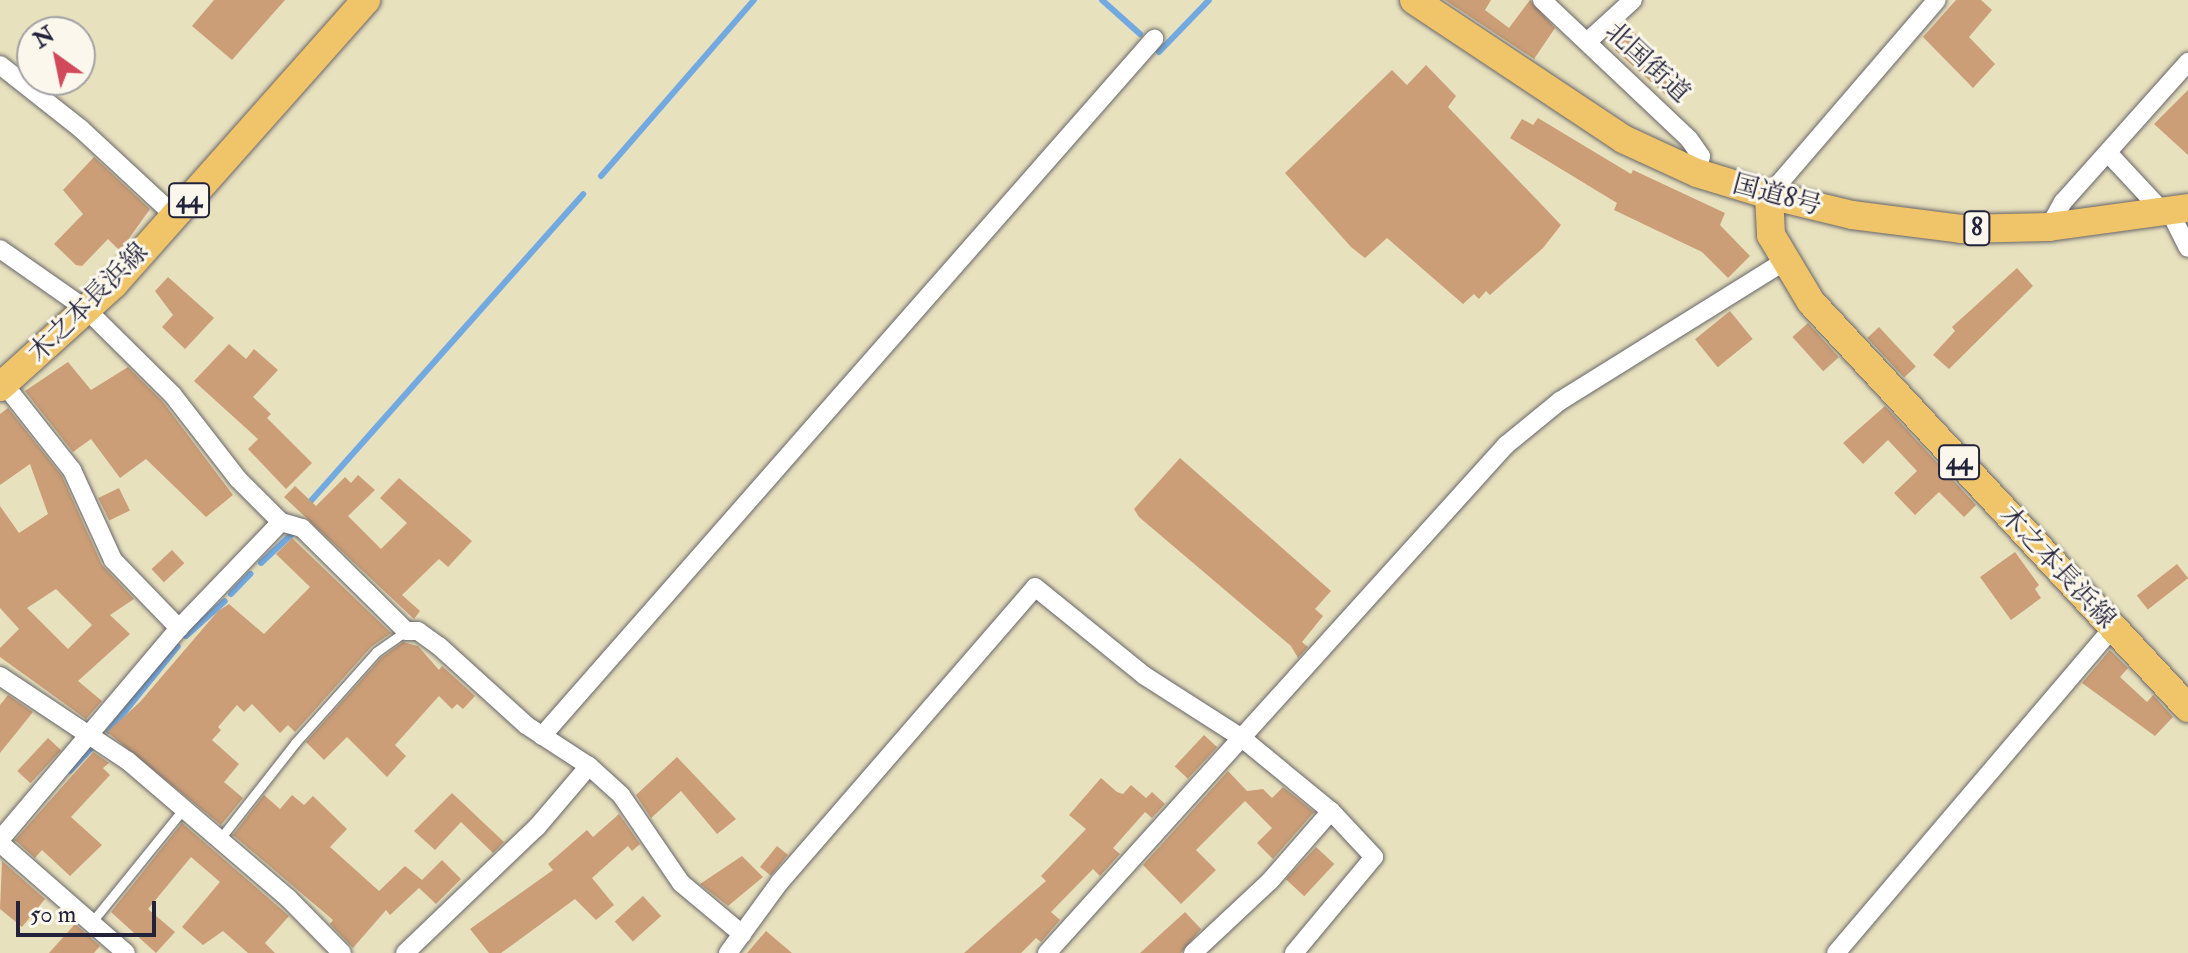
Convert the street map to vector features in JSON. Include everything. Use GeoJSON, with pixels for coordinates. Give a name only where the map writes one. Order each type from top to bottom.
{"type":"FeatureCollection","features":[{"type":"Feature","properties":{"kind":"main road","name":"木之本長浜線"},"geometry":{"type":"LineString","coordinates":[[2,385],[87,310],[175,216],[366,0]]}},
{"type":"Feature","properties":{"kind":"main road","name":"国道8号"},"geometry":{"type":"LineString","coordinates":[[1414,0],[1587,118],[1697,173],[1769,195],[1902,223],[2049,227],[2174,211]]}},
{"type":"Feature","properties":{"kind":"main road","name":"木之本長浜線"},"geometry":{"type":"LineString","coordinates":[[1769,195],[1767,218],[1783,262],[1811,302],[2188,708]]}},
{"type":"Feature","properties":{"kind":"street","name":"北国街道"},"geometry":{"type":"LineString","coordinates":[[1542,0],[1689,139],[1701,156],[1697,173]]}},
{"type":"Feature","properties":{"kind":"street"},"geometry":{"type":"LineString","coordinates":[[1587,42],[1633,0]]}},
{"type":"Feature","properties":{"kind":"street"},"geometry":{"type":"LineString","coordinates":[[1769,195],[1937,0]]}},
{"type":"Feature","properties":{"kind":"street"},"geometry":{"type":"LineString","coordinates":[[542,736],[1154,39]]}},
{"type":"Feature","properties":{"kind":"street"},"geometry":{"type":"LineString","coordinates":[[2049,227],[2063,202],[2188,62]]}},
{"type":"Feature","properties":{"kind":"street"},"geometry":{"type":"LineString","coordinates":[[0,65],[81,129],[175,216]]}},
{"type":"Feature","properties":{"kind":"street"},"geometry":{"type":"LineString","coordinates":[[2109,154],[2174,211],[2188,248]]}},
{"type":"Feature","properties":{"kind":"street"},"geometry":{"type":"LineString","coordinates":[[0,249],[87,310],[172,394],[238,479],[281,522],[302,528],[406,631],[418,631],[439,646],[542,736],[589,766],[621,795],[681,883],[739,946],[779,883],[1035,587],[1145,676],[1242,738],[1331,811],[1374,857],[1294,953]]}},
{"type":"Feature","properties":{"kind":"street"},"geometry":{"type":"LineString","coordinates":[[1047,953],[1506,445],[1560,401],[1783,262]]}},
{"type":"Feature","properties":{"kind":"street"},"geometry":{"type":"LineString","coordinates":[[2,385],[72,470],[113,560],[179,628]]}},
{"type":"Feature","properties":{"kind":"street"},"geometry":{"type":"LineString","coordinates":[[126,953],[3,844],[88,735],[179,628],[281,522]]}},
{"type":"Feature","properties":{"kind":"street"},"geometry":{"type":"LineString","coordinates":[[1836,953],[2113,628]]}},
{"type":"Feature","properties":{"kind":"street"},"geometry":{"type":"LineString","coordinates":[[0,676],[88,735],[184,808],[342,953]]}},
{"type":"Feature","properties":{"kind":"street"},"geometry":{"type":"LineString","coordinates":[[405,953],[537,827],[589,766]]}},
{"type":"Feature","properties":{"kind":"street"},"geometry":{"type":"LineString","coordinates":[[1193,953],[1270,881],[1331,811]]}},
{"type":"Feature","properties":{"kind":"lane"},"geometry":{"type":"LineString","coordinates":[[219,840],[322,712],[376,652],[406,631]]}},
{"type":"Feature","properties":{"kind":"lane"},"geometry":{"type":"LineString","coordinates":[[91,923],[184,808]]}},
{"type":"Feature","properties":{"kind":"building"},"geometry":{"type":"Polygon","coordinates":[[[214,0],[285,0],[232,60],[192,26],[214,0]]]}},
{"type":"Feature","properties":{"kind":"building"},"geometry":{"type":"Polygon","coordinates":[[[1445,0],[1491,0],[1485,10],[1509,28],[1530,0],[1555,28],[1534,59],[1445,0]]]}},
{"type":"Feature","properties":{"kind":"building"},"geometry":{"type":"Polygon","coordinates":[[[1956,0],[1981,0],[1992,10],[1969,37],[1995,64],[1973,88],[1923,37],[1956,0]]]}},
{"type":"Feature","properties":{"kind":"building"},"geometry":{"type":"Polygon","coordinates":[[[1625,24],[1686,80],[1669,98],[1615,50],[1619,46],[1611,36],[1625,24]]]}},
{"type":"Feature","properties":{"kind":"building"},"geometry":{"type":"Polygon","coordinates":[[[1426,65],[1456,96],[1448,107],[1561,225],[1543,248],[1490,295],[1486,291],[1479,299],[1474,294],[1463,304],[1387,238],[1365,258],[1351,247],[1285,173],[1392,70],[1407,85],[1426,65]]]}},
{"type":"Feature","properties":{"kind":"building"},"geometry":{"type":"Polygon","coordinates":[[[2188,90],[2188,155],[2154,124],[2188,90]]]}},
{"type":"Feature","properties":{"kind":"building"},"geometry":{"type":"Polygon","coordinates":[[[1538,118],[1631,174],[1633,170],[1725,213],[1720,225],[1750,256],[1728,278],[1702,252],[1614,210],[1617,203],[1510,138],[1522,119],[1533,125],[1538,118]]]}},
{"type":"Feature","properties":{"kind":"building"},"geometry":{"type":"Polygon","coordinates":[[[94,157],[150,209],[120,251],[108,239],[82,266],[76,265],[54,244],[83,214],[63,190],[94,157]]]}},
{"type":"Feature","properties":{"kind":"building"},"geometry":{"type":"Polygon","coordinates":[[[2017,268],[2033,286],[1949,369],[1933,355],[1955,331],[1952,327],[2017,268]]]}},
{"type":"Feature","properties":{"kind":"building"},"geometry":{"type":"Polygon","coordinates":[[[168,277],[214,318],[185,349],[162,327],[173,315],[155,291],[168,277]]]}},
{"type":"Feature","properties":{"kind":"building"},"geometry":{"type":"Polygon","coordinates":[[[1730,311],[1753,339],[1718,367],[1695,339],[1730,311]]]}},
{"type":"Feature","properties":{"kind":"building"},"geometry":{"type":"Polygon","coordinates":[[[1808,323],[1839,357],[1823,371],[1792,337],[1808,323]]]}},
{"type":"Feature","properties":{"kind":"building"},"geometry":{"type":"Polygon","coordinates":[[[1879,327],[1916,366],[1904,377],[1867,338],[1879,327]]]}},
{"type":"Feature","properties":{"kind":"building"},"geometry":{"type":"Polygon","coordinates":[[[229,344],[246,359],[254,349],[278,370],[253,397],[271,414],[267,418],[312,463],[286,489],[248,449],[258,439],[194,381],[229,344]]]}},
{"type":"Feature","properties":{"kind":"building"},"geometry":{"type":"Polygon","coordinates":[[[68,362],[91,390],[128,367],[163,402],[233,495],[206,517],[146,459],[120,478],[91,439],[73,452],[25,391],[68,362]]]}},
{"type":"Feature","properties":{"kind":"building"},"geometry":{"type":"Polygon","coordinates":[[[1885,406],[1976,505],[1964,517],[1939,492],[1915,515],[1894,493],[1917,471],[1888,440],[1863,464],[1843,443],[1885,406]]]}},
{"type":"Feature","properties":{"kind":"building"},"geometry":{"type":"Polygon","coordinates":[[[8,408],[62,476],[102,565],[134,599],[110,615],[130,634],[78,681],[102,701],[86,719],[0,657],[0,648],[19,629],[0,608],[0,506],[19,533],[48,514],[30,464],[0,485],[0,414],[8,408]],[[56,589],[27,608],[68,649],[92,625],[56,589]]]}},
{"type":"Feature","properties":{"kind":"building"},"geometry":{"type":"Polygon","coordinates":[[[1180,458],[1331,591],[1315,609],[1323,616],[1302,642],[1308,647],[1298,658],[1291,646],[1139,517],[1134,509],[1180,458]]]}},
{"type":"Feature","properties":{"kind":"building"},"geometry":{"type":"Polygon","coordinates":[[[358,475],[375,490],[348,516],[381,549],[407,523],[380,498],[399,478],[472,541],[448,567],[439,559],[402,595],[420,611],[414,619],[284,497],[295,486],[316,506],[345,477],[351,483],[358,475]]]}},
{"type":"Feature","properties":{"kind":"building"},"geometry":{"type":"Polygon","coordinates":[[[119,488],[130,510],[109,521],[98,498],[119,488]]]}},
{"type":"Feature","properties":{"kind":"building"},"geometry":{"type":"Polygon","coordinates":[[[292,538],[391,633],[371,647],[295,732],[288,725],[280,733],[252,704],[244,712],[237,705],[218,727],[221,730],[212,740],[239,764],[224,782],[243,798],[221,825],[107,732],[140,702],[218,611],[229,604],[264,634],[310,587],[276,554],[292,538]]]}},
{"type":"Feature","properties":{"kind":"building"},"geometry":{"type":"Polygon","coordinates":[[[172,550],[184,563],[164,582],[152,569],[172,550]]]}},
{"type":"Feature","properties":{"kind":"building"},"geometry":{"type":"Polygon","coordinates":[[[2015,552],[2039,585],[2035,589],[2041,598],[2011,620],[1980,577],[2015,552]]]}},
{"type":"Feature","properties":{"kind":"building"},"geometry":{"type":"Polygon","coordinates":[[[2177,564],[2188,578],[2148,610],[2137,595],[2177,564]]]}},
{"type":"Feature","properties":{"kind":"building"},"geometry":{"type":"Polygon","coordinates":[[[403,642],[418,646],[439,670],[442,666],[475,696],[463,709],[457,704],[452,709],[439,696],[395,745],[406,756],[387,777],[347,737],[324,760],[306,742],[381,658],[403,642]]]}},
{"type":"Feature","properties":{"kind":"building"},"geometry":{"type":"Polygon","coordinates":[[[2110,650],[2128,668],[2120,677],[2147,702],[2153,695],[2173,717],[2155,736],[2082,683],[2110,650]]]}},
{"type":"Feature","properties":{"kind":"building"},"geometry":{"type":"Polygon","coordinates":[[[8,695],[33,712],[0,753],[0,705],[8,695]]]}},
{"type":"Feature","properties":{"kind":"building"},"geometry":{"type":"Polygon","coordinates":[[[1204,735],[1217,747],[1188,779],[1175,766],[1204,735]]]}},
{"type":"Feature","properties":{"kind":"building"},"geometry":{"type":"Polygon","coordinates":[[[48,738],[61,750],[30,783],[17,771],[48,738]]]}},
{"type":"Feature","properties":{"kind":"building"},"geometry":{"type":"Polygon","coordinates":[[[93,752],[109,763],[103,768],[110,775],[71,817],[102,845],[70,876],[42,850],[35,858],[15,840],[93,752]]]}},
{"type":"Feature","properties":{"kind":"building"},"geometry":{"type":"Polygon","coordinates":[[[677,757],[736,819],[717,834],[681,791],[651,818],[636,795],[677,757]]]}},
{"type":"Feature","properties":{"kind":"building"},"geometry":{"type":"Polygon","coordinates":[[[1228,771],[1247,791],[1263,789],[1272,798],[1283,787],[1314,812],[1273,859],[1257,843],[1272,828],[1245,801],[1196,850],[1216,870],[1181,904],[1143,865],[1228,771]]]}},
{"type":"Feature","properties":{"kind":"building"},"geometry":{"type":"Polygon","coordinates":[[[1101,778],[1117,792],[1123,794],[1131,785],[1146,798],[1152,792],[1165,804],[1152,818],[1145,812],[1113,848],[1120,854],[1100,876],[1093,869],[1051,912],[1060,920],[1041,942],[1036,938],[1021,953],[964,953],[1046,881],[1041,876],[1086,829],[1069,815],[1101,778]]]}},
{"type":"Feature","properties":{"kind":"building"},"geometry":{"type":"Polygon","coordinates":[[[452,793],[504,842],[493,853],[461,822],[435,850],[414,831],[452,793]]]}},
{"type":"Feature","properties":{"kind":"building"},"geometry":{"type":"Polygon","coordinates":[[[264,795],[280,809],[292,795],[304,805],[313,796],[347,829],[330,847],[379,891],[405,866],[422,880],[442,860],[461,879],[436,904],[419,888],[390,915],[386,910],[353,948],[330,924],[333,920],[233,835],[264,795]]]}},
{"type":"Feature","properties":{"kind":"building"},"geometry":{"type":"Polygon","coordinates":[[[619,814],[640,844],[632,851],[628,846],[592,878],[614,905],[596,920],[575,899],[501,953],[489,953],[470,929],[553,870],[548,864],[587,830],[593,837],[619,814]]]}},
{"type":"Feature","properties":{"kind":"building"},"geometry":{"type":"Polygon","coordinates":[[[182,823],[289,916],[265,943],[275,953],[248,953],[223,931],[203,945],[182,927],[220,882],[191,857],[148,909],[175,932],[156,953],[111,912],[182,823]]]}},
{"type":"Feature","properties":{"kind":"building"},"geometry":{"type":"Polygon","coordinates":[[[777,846],[788,855],[771,876],[760,867],[777,846]]]}},
{"type":"Feature","properties":{"kind":"building"},"geometry":{"type":"Polygon","coordinates":[[[1316,847],[1334,864],[1304,896],[1286,879],[1316,847]]]}},
{"type":"Feature","properties":{"kind":"building"},"geometry":{"type":"Polygon","coordinates":[[[742,856],[763,877],[728,906],[700,884],[742,856]]]}},
{"type":"Feature","properties":{"kind":"building"},"geometry":{"type":"Polygon","coordinates":[[[2,861],[45,899],[22,927],[0,909],[2,861]]]}},
{"type":"Feature","properties":{"kind":"building"},"geometry":{"type":"Polygon","coordinates":[[[643,896],[661,916],[633,941],[615,921],[643,896]]]}},
{"type":"Feature","properties":{"kind":"building"},"geometry":{"type":"Polygon","coordinates":[[[1185,912],[1201,929],[1181,953],[1140,953],[1185,912]]]}},
{"type":"Feature","properties":{"kind":"building"},"geometry":{"type":"Polygon","coordinates":[[[75,924],[100,946],[94,953],[49,953],[75,924]]]}},
{"type":"Feature","properties":{"kind":"building"},"geometry":{"type":"Polygon","coordinates":[[[766,931],[792,953],[747,953],[766,931]]]}},
{"type":"Feature","properties":{"kind":"waterway"},"geometry":{"type":"LineString","coordinates":[[601,176],[754,0]]}},
{"type":"Feature","properties":{"kind":"waterway"},"geometry":{"type":"LineString","coordinates":[[1102,0],[1140,34]]}},
{"type":"Feature","properties":{"kind":"waterway"},"geometry":{"type":"LineString","coordinates":[[1159,52],[1209,0]]}},
{"type":"Feature","properties":{"kind":"waterway"},"geometry":{"type":"LineString","coordinates":[[309,503],[583,194]]}},
{"type":"Feature","properties":{"kind":"waterway"},"geometry":{"type":"LineString","coordinates":[[261,563],[292,534]]}},
{"type":"Feature","properties":{"kind":"waterway"},"geometry":{"type":"LineString","coordinates":[[231,594],[250,574]]}},
{"type":"Feature","properties":{"kind":"waterway"},"geometry":{"type":"LineString","coordinates":[[186,636],[225,601]]}},
{"type":"Feature","properties":{"kind":"waterway"},"geometry":{"type":"LineString","coordinates":[[109,731],[178,646]]}},
{"type":"Feature","properties":{"kind":"waterway"},"geometry":{"type":"LineString","coordinates":[[70,771],[95,744]]}}]}
